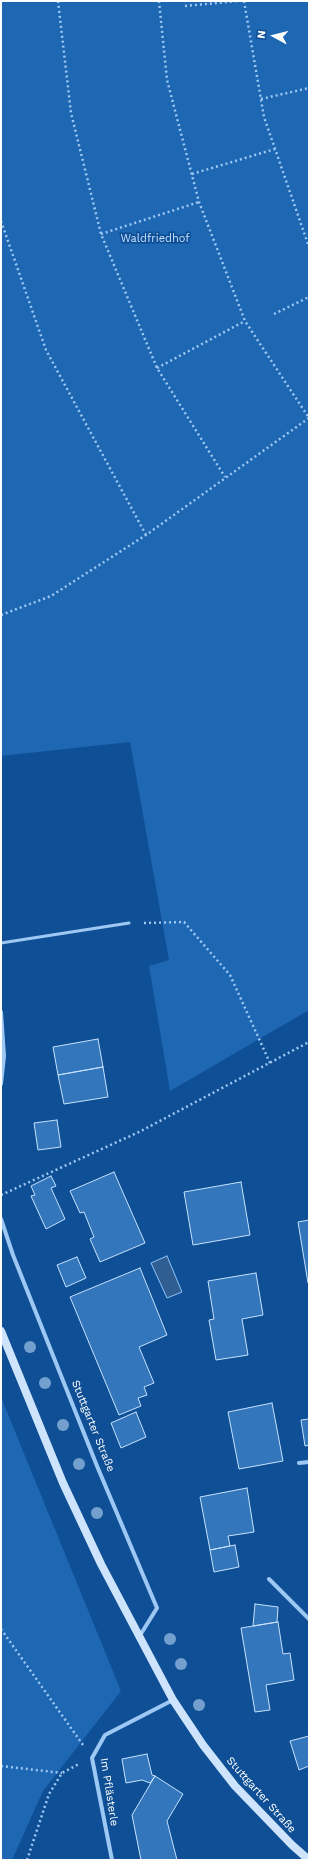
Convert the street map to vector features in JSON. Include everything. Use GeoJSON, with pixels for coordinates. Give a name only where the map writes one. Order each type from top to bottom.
{"type":"FeatureCollection","features":[{"type":"Feature","properties":{"kind":"main road","name":"Stuttgarter Straße"},"geometry":{"type":"LineString","coordinates":[[1,1331],[63,1483],[101,1564],[173,1700],[203,1745],[235,1786],[292,1845],[309,1860]]}},
{"type":"Feature","properties":{"kind":"street"},"geometry":{"type":"LineString","coordinates":[[1,1012],[4,1056],[1,1084]]}},
{"type":"Feature","properties":{"kind":"street","name":"Stuttgarter Straße"},"geometry":{"type":"LineString","coordinates":[[1,1219],[13,1255],[97,1466],[157,1608],[139,1638]]}},
{"type":"Feature","properties":{"kind":"street"},"geometry":{"type":"LineString","coordinates":[[299,1463],[309,1462]]}},
{"type":"Feature","properties":{"kind":"street"},"geometry":{"type":"LineString","coordinates":[[269,1579],[309,1619]]}},
{"type":"Feature","properties":{"kind":"street","name":"Im Pflästerle"},"geometry":{"type":"LineString","coordinates":[[112,1860],[92,1758],[105,1735],[173,1700]]}},
{"type":"Feature","properties":{"kind":"lane"},"geometry":{"type":"LineString","coordinates":[[1,943],[129,923]]}},
{"type":"Feature","properties":{"kind":"path"},"geometry":{"type":"LineString","coordinates":[[58,1],[70,113],[100,234],[157,368],[225,477]]}},
{"type":"Feature","properties":{"kind":"path"},"geometry":{"type":"LineString","coordinates":[[1,615],[51,596],[146,535],[309,418],[245,321],[199,202],[167,80],[160,1]]}},
{"type":"Feature","properties":{"kind":"path"},"geometry":{"type":"LineString","coordinates":[[185,6],[238,1]]}},
{"type":"Feature","properties":{"kind":"path"},"geometry":{"type":"LineString","coordinates":[[244,1],[264,118],[309,247]]}},
{"type":"Feature","properties":{"kind":"path"},"geometry":{"type":"LineString","coordinates":[[261,99],[309,88]]}},
{"type":"Feature","properties":{"kind":"path"},"geometry":{"type":"LineString","coordinates":[[192,174],[275,149]]}},
{"type":"Feature","properties":{"kind":"path"},"geometry":{"type":"LineString","coordinates":[[100,234],[199,202]]}},
{"type":"Feature","properties":{"kind":"path"},"geometry":{"type":"LineString","coordinates":[[1,221],[46,350],[146,535]]}},
{"type":"Feature","properties":{"kind":"path"},"geometry":{"type":"LineString","coordinates":[[274,314],[309,297]]}},
{"type":"Feature","properties":{"kind":"path"},"geometry":{"type":"LineString","coordinates":[[157,368],[245,321]]}},
{"type":"Feature","properties":{"kind":"path"},"geometry":{"type":"LineString","coordinates":[[129,923],[184,922],[230,974],[270,1063]]}},
{"type":"Feature","properties":{"kind":"path"},"geometry":{"type":"LineString","coordinates":[[1,1194],[139,1132],[309,1042]]}},
{"type":"Feature","properties":{"kind":"path"},"geometry":{"type":"LineString","coordinates":[[1,1629],[92,1758]]}},
{"type":"Feature","properties":{"kind":"path"},"geometry":{"type":"LineString","coordinates":[[1,1766],[62,1773],[49,1794],[27,1860]]}},
{"type":"Feature","properties":{"kind":"green space","name":"Waldfriedhof"},"geometry":{"type":"Polygon","coordinates":[[[1,1],[309,1],[309,1010],[170,1091],[149,966],[169,960],[130,742],[1,756],[1,1]]]}},
{"type":"Feature","properties":{"kind":"green space"},"geometry":{"type":"Polygon","coordinates":[[[1,1397],[121,1691],[43,1791],[12,1860],[1,1860],[1,1397]]]}},
{"type":"Feature","properties":{"kind":"shaded area"},"geometry":{"type":"Polygon","coordinates":[[[167,1256],[182,1292],[167,1298],[151,1263],[167,1256]]]}},
{"type":"Feature","properties":{"kind":"building"},"geometry":{"type":"Polygon","coordinates":[[[98,1039],[103,1067],[58,1075],[53,1047],[98,1039]]]}},
{"type":"Feature","properties":{"kind":"building"},"geometry":{"type":"Polygon","coordinates":[[[103,1067],[108,1097],[64,1104],[58,1075],[103,1067]]]}},
{"type":"Feature","properties":{"kind":"building"},"geometry":{"type":"Polygon","coordinates":[[[57,1120],[61,1147],[38,1150],[34,1123],[57,1120]]]}},
{"type":"Feature","properties":{"kind":"building"},"geometry":{"type":"Polygon","coordinates":[[[114,1172],[145,1243],[100,1262],[90,1239],[94,1237],[84,1212],[80,1213],[70,1191],[114,1172]]]}},
{"type":"Feature","properties":{"kind":"building"},"geometry":{"type":"Polygon","coordinates":[[[51,1176],[56,1186],[51,1188],[65,1219],[46,1229],[31,1196],[35,1195],[31,1186],[51,1176]]]}},
{"type":"Feature","properties":{"kind":"building"},"geometry":{"type":"Polygon","coordinates":[[[241,1182],[250,1235],[193,1245],[184,1192],[241,1182]]]}},
{"type":"Feature","properties":{"kind":"building"},"geometry":{"type":"Polygon","coordinates":[[[309,1220],[309,1283],[308,1283],[298,1222],[309,1220]]]}},
{"type":"Feature","properties":{"kind":"building"},"geometry":{"type":"Polygon","coordinates":[[[77,1257],[86,1278],[66,1287],[57,1265],[77,1257]]]}},
{"type":"Feature","properties":{"kind":"building"},"geometry":{"type":"Polygon","coordinates":[[[140,1268],[167,1335],[139,1347],[154,1383],[144,1387],[147,1395],[138,1398],[141,1406],[119,1415],[70,1297],[140,1268]]]}},
{"type":"Feature","properties":{"kind":"building"},"geometry":{"type":"Polygon","coordinates":[[[256,1273],[263,1315],[242,1319],[248,1355],[216,1360],[209,1320],[214,1319],[208,1281],[256,1273]]]}},
{"type":"Feature","properties":{"kind":"building"},"geometry":{"type":"Polygon","coordinates":[[[272,1403],[283,1461],[239,1469],[228,1412],[272,1403]]]}},
{"type":"Feature","properties":{"kind":"building"},"geometry":{"type":"Polygon","coordinates":[[[136,1412],[146,1437],[121,1448],[111,1423],[136,1412]]]}},
{"type":"Feature","properties":{"kind":"building"},"geometry":{"type":"Polygon","coordinates":[[[309,1419],[309,1445],[305,1446],[301,1420],[309,1419]]]}},
{"type":"Feature","properties":{"kind":"building"},"geometry":{"type":"Polygon","coordinates":[[[247,1488],[254,1532],[228,1536],[230,1546],[210,1550],[200,1497],[247,1488]]]}},
{"type":"Feature","properties":{"kind":"building"},"geometry":{"type":"Polygon","coordinates":[[[235,1545],[239,1567],[214,1572],[210,1550],[235,1545]]]}},
{"type":"Feature","properties":{"kind":"building"},"geometry":{"type":"Polygon","coordinates":[[[255,1604],[278,1607],[277,1622],[253,1626],[255,1604]]]}},
{"type":"Feature","properties":{"kind":"building"},"geometry":{"type":"Polygon","coordinates":[[[278,1622],[283,1654],[290,1653],[294,1680],[266,1685],[270,1710],[255,1712],[241,1628],[278,1622]]]}},
{"type":"Feature","properties":{"kind":"building"},"geometry":{"type":"Polygon","coordinates":[[[309,1736],[309,1766],[299,1770],[290,1741],[309,1736]]]}},
{"type":"Feature","properties":{"kind":"building"},"geometry":{"type":"Polygon","coordinates":[[[147,1754],[152,1775],[155,1776],[150,1783],[142,1780],[126,1783],[122,1759],[147,1754]]]}},
{"type":"Feature","properties":{"kind":"building"},"geometry":{"type":"Polygon","coordinates":[[[155,1776],[183,1794],[167,1821],[177,1860],[141,1860],[132,1815],[155,1776]]]}}]}
